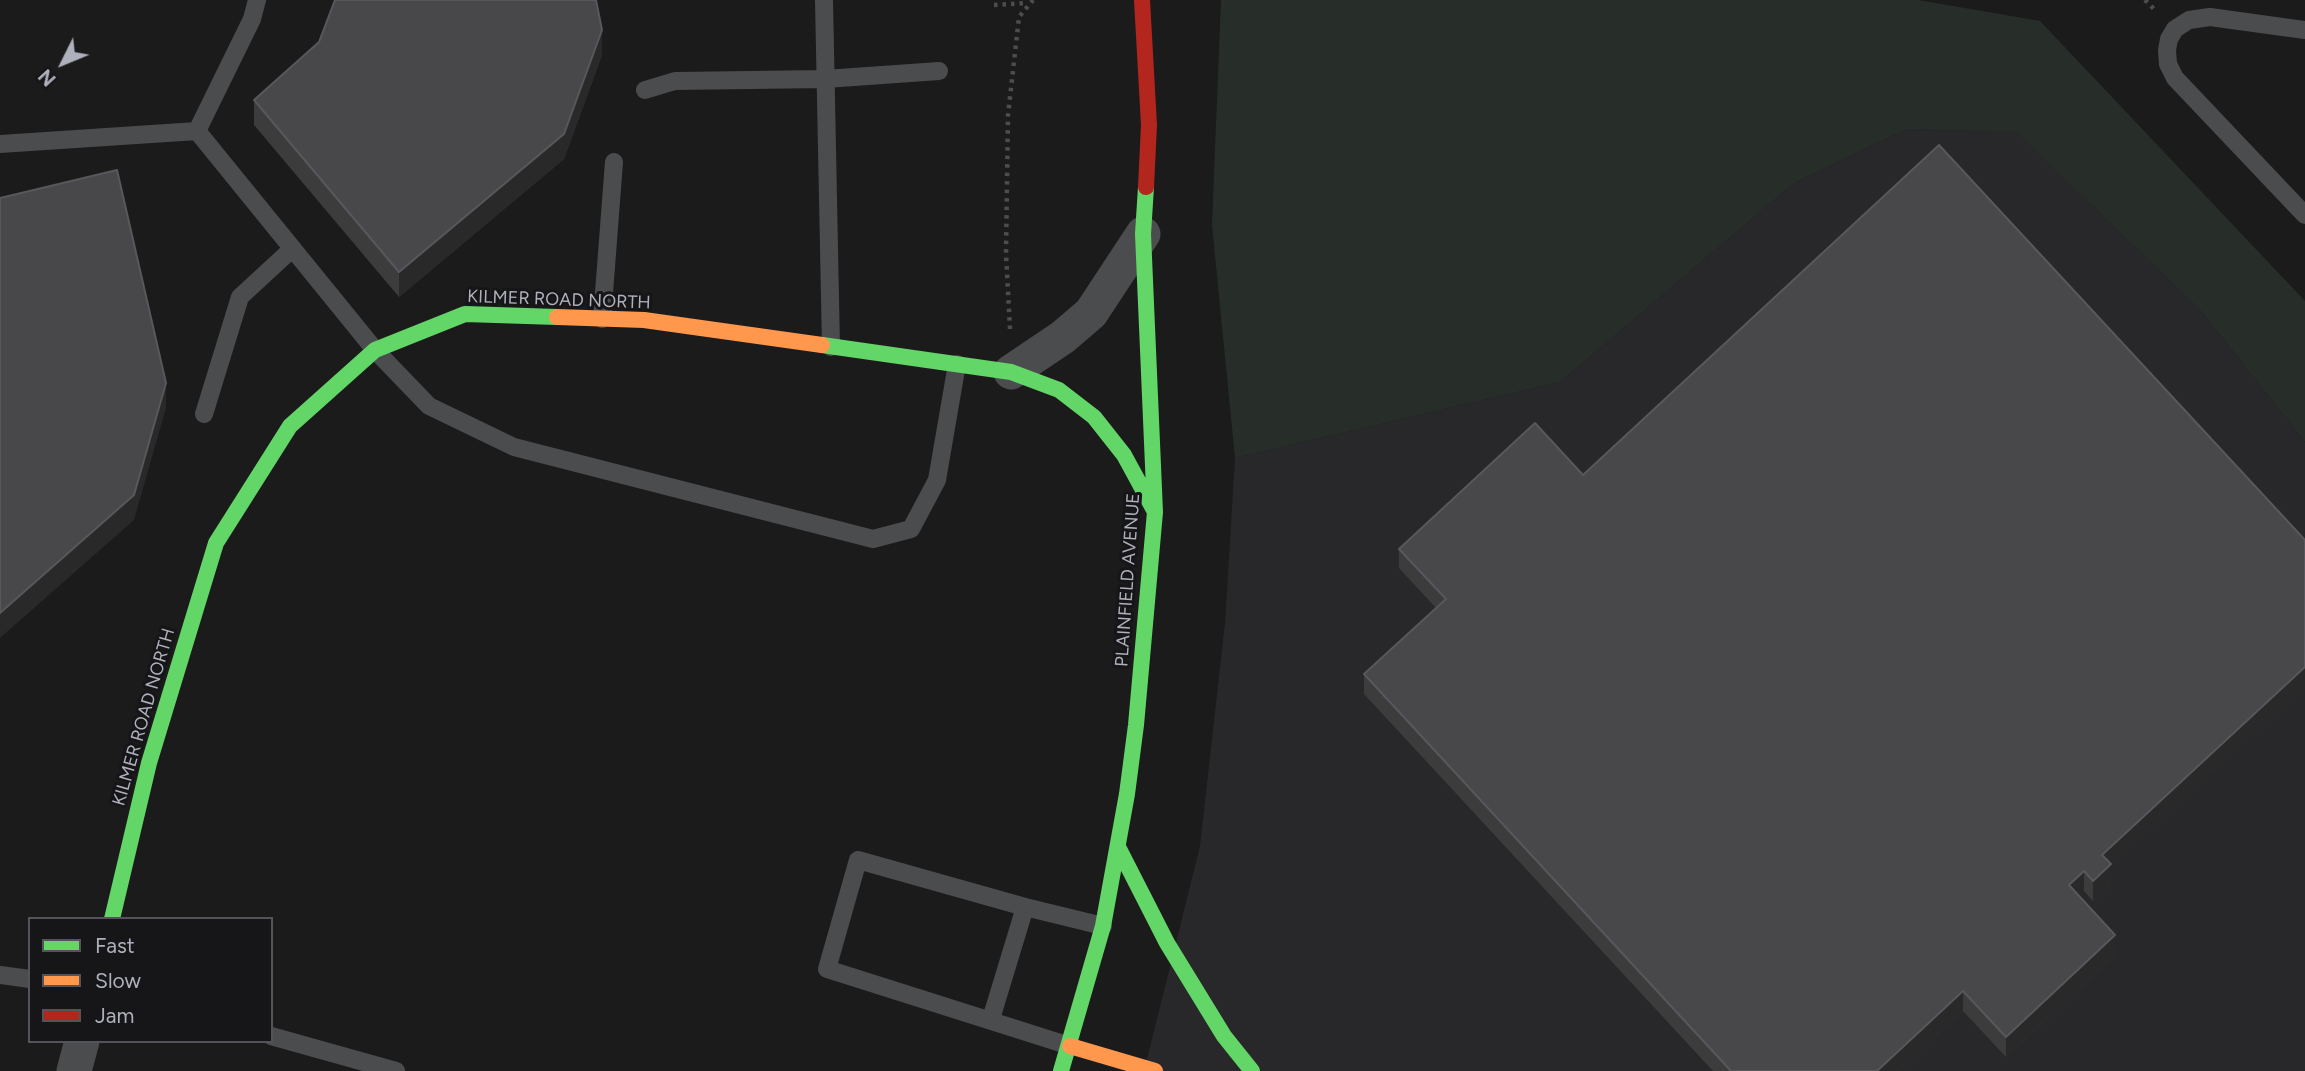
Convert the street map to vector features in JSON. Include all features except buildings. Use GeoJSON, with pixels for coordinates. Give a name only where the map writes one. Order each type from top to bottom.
{"type":"FeatureCollection","features":[{"type":"Feature","properties":{"kind":"street","name":"PLAINFIELD AVENUE"},"geometry":{"type":"LineString","coordinates":[[1061,1071],[1103,926],[1118,847],[1136,725],[1155,512],[1143,234],[1149,125],[1142,0]]}},
{"type":"Feature","properties":{"kind":"street"},"geometry":{"type":"LineString","coordinates":[[1011,372],[1063,337],[1091,313],[1143,234]]}},
{"type":"Feature","properties":{"kind":"street","name":"KILMER ROAD NORTH"},"geometry":{"type":"LineString","coordinates":[[112,917],[149,762],[216,543],[290,426],[375,350],[465,314],[644,320],[1011,372],[1059,390],[1094,417],[1125,455],[1155,512]]}},
{"type":"Feature","properties":{"kind":"street"},"geometry":{"type":"LineString","coordinates":[[1118,847],[1167,943],[1224,1036],[1252,1071]]}},
{"type":"Feature","properties":{"kind":"street"},"geometry":{"type":"LineString","coordinates":[[74,1071],[81,1043]]}},
{"type":"Feature","properties":{"kind":"street"},"geometry":{"type":"LineString","coordinates":[[1070,1046],[1155,1071]]}},
{"type":"Feature","properties":{"kind":"lane"},"geometry":{"type":"LineString","coordinates":[[197,131],[252,19],[257,0]]}},
{"type":"Feature","properties":{"kind":"lane"},"geometry":{"type":"LineString","coordinates":[[824,0],[831,346]]}},
{"type":"Feature","properties":{"kind":"lane"},"geometry":{"type":"LineString","coordinates":[[2305,30],[2210,18],[2189,20],[2175,29],[2167,50],[2168,64],[2175,78],[2305,215]]}},
{"type":"Feature","properties":{"kind":"lane"},"geometry":{"type":"LineString","coordinates":[[645,90],[675,80],[825,79],[939,71]]}},
{"type":"Feature","properties":{"kind":"lane"},"geometry":{"type":"LineString","coordinates":[[0,144],[197,131]]}},
{"type":"Feature","properties":{"kind":"lane"},"geometry":{"type":"LineString","coordinates":[[197,131],[375,350],[429,406],[514,447],[873,539],[911,529],[937,480],[957,364]]}},
{"type":"Feature","properties":{"kind":"lane"},"geometry":{"type":"LineString","coordinates":[[602,319],[614,162]]}},
{"type":"Feature","properties":{"kind":"lane"},"geometry":{"type":"LineString","coordinates":[[204,414],[240,297],[292,249]]}},
{"type":"Feature","properties":{"kind":"lane"},"geometry":{"type":"LineString","coordinates":[[1070,1046],[827,969],[858,860],[1103,926]]}},
{"type":"Feature","properties":{"kind":"lane"},"geometry":{"type":"LineString","coordinates":[[991,1020],[1025,907]]}},
{"type":"Feature","properties":{"kind":"lane"},"geometry":{"type":"LineString","coordinates":[[0,975],[28,979]]}},
{"type":"Feature","properties":{"kind":"lane"},"geometry":{"type":"LineString","coordinates":[[273,1037],[396,1071]]}},
{"type":"Feature","properties":{"kind":"path"},"geometry":{"type":"LineString","coordinates":[[994,5],[1031,2]]}},
{"type":"Feature","properties":{"kind":"path"},"geometry":{"type":"LineString","coordinates":[[1010,331],[1006,254],[1008,115],[1019,17],[1031,2]]}},
{"type":"Feature","properties":{"kind":"shaded area"},"geometry":{"type":"Polygon","coordinates":[[[1221,0],[1918,0],[2040,21],[2305,301],[2305,442],[2202,312],[2016,131],[1907,129],[1794,183],[1560,382],[1235,458],[1212,225],[1221,0]]]}},
{"type":"Feature","properties":{"kind":"shaded area"},"geometry":{"type":"Polygon","coordinates":[[[1907,129],[2016,130],[2202,312],[2305,442],[2305,1071],[1144,1071],[1200,846],[1225,623],[1235,458],[1560,382],[1794,183],[1907,129]]]}},
{"type":"Feature","properties":{"kind":"traffic: fast"},"geometry":{"type":"LineString","coordinates":[[1061,1071],[1103,926],[1127,794],[1136,725],[1155,512],[1143,234],[1146,187]]}},
{"type":"Feature","properties":{"kind":"traffic: fast"},"geometry":{"type":"LineString","coordinates":[[112,917],[149,763],[216,543],[290,426],[375,350],[465,314],[557,317]]}},
{"type":"Feature","properties":{"kind":"traffic: fast"},"geometry":{"type":"LineString","coordinates":[[822,345],[1011,372],[1059,390],[1094,417],[1124,455],[1155,512]]}},
{"type":"Feature","properties":{"kind":"traffic: fast"},"geometry":{"type":"LineString","coordinates":[[1118,847],[1167,943],[1224,1036],[1252,1071]]}},
{"type":"Feature","properties":{"kind":"traffic: slow"},"geometry":{"type":"LineString","coordinates":[[557,317],[644,320],[822,345]]}},
{"type":"Feature","properties":{"kind":"traffic: slow"},"geometry":{"type":"LineString","coordinates":[[1070,1046],[1155,1071]]}},
{"type":"Feature","properties":{"kind":"traffic: jam"},"geometry":{"type":"LineString","coordinates":[[1142,0],[1149,125],[1146,187]]}}]}
